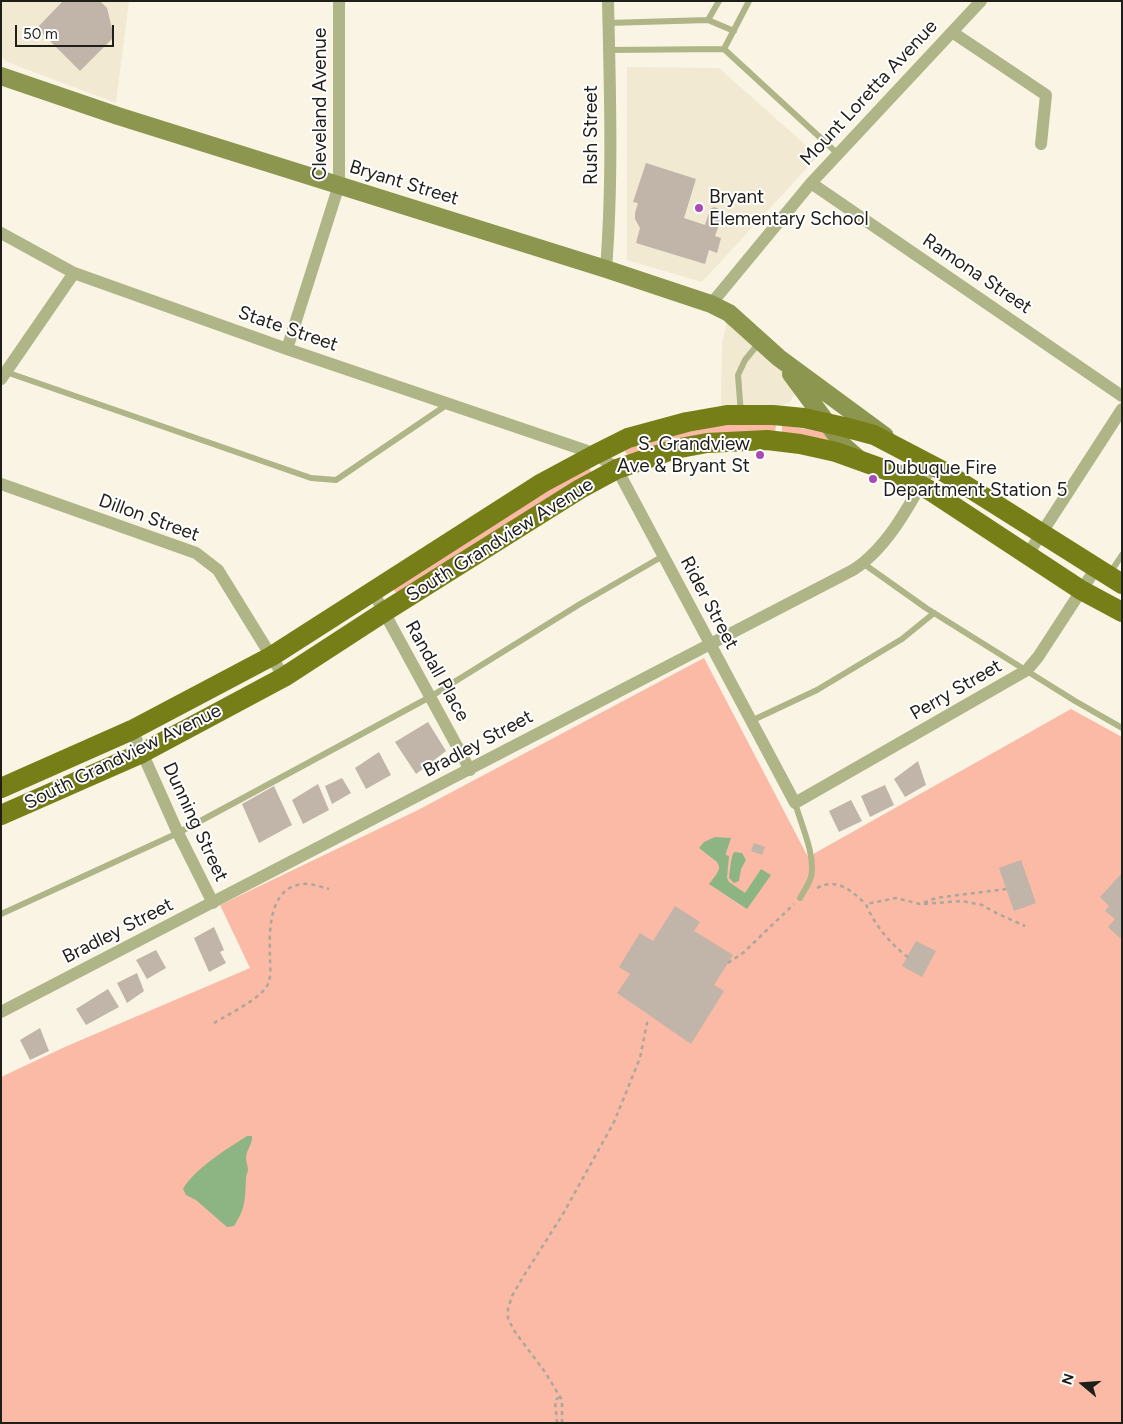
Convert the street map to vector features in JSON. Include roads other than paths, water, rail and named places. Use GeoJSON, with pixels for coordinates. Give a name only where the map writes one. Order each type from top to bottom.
{"type":"FeatureCollection","features":[{"type":"Feature","properties":{"kind":"main road","name":"Bryant Street"},"geometry":{"type":"LineString","coordinates":[[1,76],[711,304],[729,312],[779,358]]}},
{"type":"Feature","properties":{"kind":"main road"},"geometry":{"type":"LineString","coordinates":[[779,358],[849,452],[862,461]]}},
{"type":"Feature","properties":{"kind":"main road"},"geometry":{"type":"LineString","coordinates":[[779,358],[905,450]]}},
{"type":"Feature","properties":{"kind":"main road"},"geometry":{"type":"LineString","coordinates":[[783,416],[792,411],[800,402],[802,395],[800,386]]}},
{"type":"Feature","properties":{"kind":"main road","name":"South Grandview Avenue"},"geometry":{"type":"LineString","coordinates":[[1,788],[132,730],[272,656],[372,590],[542,484],[596,454],[628,438],[687,422],[727,415],[783,416],[828,423],[874,436],[932,465],[1109,576]]}},
{"type":"Feature","properties":{"kind":"main road","name":"South Grandview Avenue"},"geometry":{"type":"LineString","coordinates":[[1,815],[142,752],[284,677],[580,489],[617,469],[675,449],[707,443],[767,440],[800,444],[862,461],[900,475],[1028,554],[1081,590],[1122,612]]}},
{"type":"Feature","properties":{"kind":"street","name":"Cleveland Avenue"},"geometry":{"type":"LineString","coordinates":[[287,348],[339,185],[339,1]]}},
{"type":"Feature","properties":{"kind":"street","name":"Rush Street"},"geometry":{"type":"LineString","coordinates":[[606,269],[609,232],[608,1]]}},
{"type":"Feature","properties":{"kind":"street","name":"Mount Loretta Avenue"},"geometry":{"type":"LineString","coordinates":[[711,304],[811,183],[981,1]]}},
{"type":"Feature","properties":{"kind":"street"},"geometry":{"type":"LineString","coordinates":[[952,32],[1046,94],[1041,144]]}},
{"type":"Feature","properties":{"kind":"street","name":"Ramona Street"},"geometry":{"type":"LineString","coordinates":[[811,183],[1122,396]]}},
{"type":"Feature","properties":{"kind":"street","name":"State Street"},"geometry":{"type":"LineString","coordinates":[[1,234],[74,273],[568,445]]}},
{"type":"Feature","properties":{"kind":"street"},"geometry":{"type":"LineString","coordinates":[[4,376],[74,273]]}},
{"type":"Feature","properties":{"kind":"street"},"geometry":{"type":"LineString","coordinates":[[1028,554],[1043,534],[1122,409]]}},
{"type":"Feature","properties":{"kind":"street","name":"Rider Street"},"geometry":{"type":"LineString","coordinates":[[568,445],[596,454],[617,469],[795,803]]}},
{"type":"Feature","properties":{"kind":"street","name":"Bradley Street"},"geometry":{"type":"LineString","coordinates":[[1,1012],[864,564],[879,548],[932,465]]}},
{"type":"Feature","properties":{"kind":"street","name":"Dillon Street"},"geometry":{"type":"LineString","coordinates":[[1,484],[196,553],[218,570],[284,677]]}},
{"type":"Feature","properties":{"kind":"street","name":"Perry Street"},"geometry":{"type":"LineString","coordinates":[[795,803],[1027,670],[1042,651],[1081,590],[1109,576]]}},
{"type":"Feature","properties":{"kind":"street","name":"Randall Place"},"geometry":{"type":"LineString","coordinates":[[372,590],[470,770]]}},
{"type":"Feature","properties":{"kind":"street","name":"Dunning Street"},"geometry":{"type":"LineString","coordinates":[[132,730],[178,833],[213,903]]}},
{"type":"Feature","properties":{"kind":"lane"},"geometry":{"type":"LineString","coordinates":[[708,20],[719,1]]}},
{"type":"Feature","properties":{"kind":"lane"},"geometry":{"type":"LineString","coordinates":[[724,49],[749,1]]}},
{"type":"Feature","properties":{"kind":"lane"},"geometry":{"type":"LineString","coordinates":[[608,23],[708,20],[734,31]]}},
{"type":"Feature","properties":{"kind":"lane"},"geometry":{"type":"LineString","coordinates":[[609,50],[724,49],[838,154]]}},
{"type":"Feature","properties":{"kind":"lane"},"geometry":{"type":"LineString","coordinates":[[741,415],[738,375],[740,367],[761,342]]}},
{"type":"Feature","properties":{"kind":"lane"},"geometry":{"type":"LineString","coordinates":[[4,376],[311,478],[319,479],[336,480],[448,404]]}},
{"type":"Feature","properties":{"kind":"lane"},"geometry":{"type":"LineString","coordinates":[[1109,576],[1122,555]]}},
{"type":"Feature","properties":{"kind":"lane"},"geometry":{"type":"LineString","coordinates":[[1,914],[178,833],[430,697],[580,604],[663,556]]}},
{"type":"Feature","properties":{"kind":"lane"},"geometry":{"type":"LineString","coordinates":[[864,564],[934,613],[1122,728]]}},
{"type":"Feature","properties":{"kind":"lane"},"geometry":{"type":"LineString","coordinates":[[751,721],[817,690],[902,639],[934,613]]}},
{"type":"Feature","properties":{"kind":"lane"},"geometry":{"type":"LineString","coordinates":[[795,803],[812,867],[811,878],[800,898]]}},
{"type":"Feature","properties":{"kind":"place","name":"Bryant Elementary School"},"geometry":{"type":"Point","coordinates":[699,208]}},
{"type":"Feature","properties":{"kind":"place","name":"S. Grandview Ave & Bryant St"},"geometry":{"type":"Point","coordinates":[760,455]}},
{"type":"Feature","properties":{"kind":"place","name":"Dubuque Fire Department Station 5"},"geometry":{"type":"Point","coordinates":[873,479]}}]}
